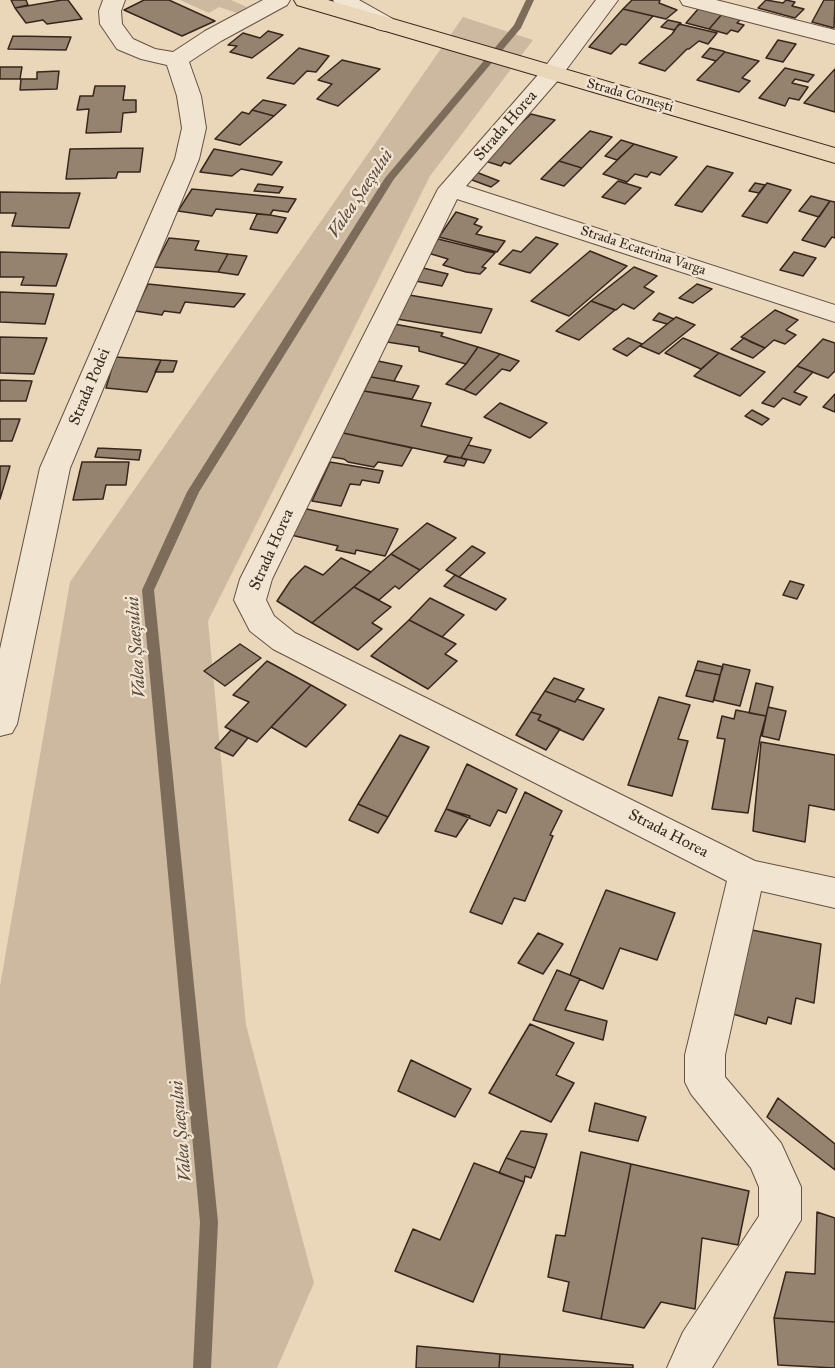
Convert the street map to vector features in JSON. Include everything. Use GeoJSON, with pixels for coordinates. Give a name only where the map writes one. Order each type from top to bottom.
{"type":"FeatureCollection","features":[{"type":"Feature","properties":{"kind":"highway","name":"Strada Cornești"},"geometry":{"type":"LineString","coordinates":[[305,0],[835,156]]}},
{"type":"Feature","properties":{"kind":"street"},"geometry":{"type":"LineString","coordinates":[[114,0],[111,24],[125,44],[149,54],[177,60],[213,36],[279,0]]}},
{"type":"Feature","properties":{"kind":"street"},"geometry":{"type":"LineString","coordinates":[[344,0],[385,24]]}},
{"type":"Feature","properties":{"kind":"street","name":"Strada Horea"},"geometry":{"type":"LineString","coordinates":[[607,0],[544,71],[450,189],[256,579],[250,600],[261,623],[284,641],[747,874],[835,893]]}},
{"type":"Feature","properties":{"kind":"street"},"geometry":{"type":"LineString","coordinates":[[691,0],[835,37]]}},
{"type":"Feature","properties":{"kind":"street","name":"Strada Podei"},"geometry":{"type":"LineString","coordinates":[[0,724],[55,468],[187,159],[194,128],[189,96],[177,60]]}},
{"type":"Feature","properties":{"kind":"street","name":"Strada Ecaterina Varga"},"geometry":{"type":"LineString","coordinates":[[450,189],[835,314]]}},
{"type":"Feature","properties":{"kind":"street"},"geometry":{"type":"LineString","coordinates":[[689,1368],[699,1347],[780,1220],[780,1187],[766,1156],[705,1082],[705,1055],[747,874]]}},
{"type":"Feature","properties":{"kind":"shaded area"},"geometry":{"type":"Polygon","coordinates":[[[180,0],[231,0],[247,7],[237,13],[219,7],[209,13],[180,0]]]}},
{"type":"Feature","properties":{"kind":"shaded area"},"geometry":{"type":"Polygon","coordinates":[[[463,17],[533,40],[430,176],[208,621],[246,1025],[314,1283],[277,1368],[0,1368],[0,986],[70,582],[463,17]]]}},
{"type":"Feature","properties":{"kind":"building"},"geometry":{"type":"Polygon","coordinates":[[[11,0],[26,0],[28,5],[15,8],[11,0]]]}},
{"type":"Feature","properties":{"kind":"building"},"geometry":{"type":"Polygon","coordinates":[[[68,0],[82,19],[47,24],[43,20],[26,23],[15,8],[68,0]]]}},
{"type":"Feature","properties":{"kind":"building"},"geometry":{"type":"Polygon","coordinates":[[[144,0],[169,0],[215,21],[182,36],[124,10],[144,0]]]}},
{"type":"Feature","properties":{"kind":"building"},"geometry":{"type":"Polygon","coordinates":[[[632,0],[660,0],[659,3],[677,10],[666,19],[623,9],[632,0]]]}},
{"type":"Feature","properties":{"kind":"building"},"geometry":{"type":"Polygon","coordinates":[[[766,0],[783,3],[786,0],[795,2],[792,6],[804,9],[795,18],[758,8],[766,0]]]}},
{"type":"Feature","properties":{"kind":"building"},"geometry":{"type":"Polygon","coordinates":[[[824,0],[835,0],[834,28],[812,22],[824,0]]]}},
{"type":"Feature","properties":{"kind":"building"},"geometry":{"type":"Polygon","coordinates":[[[699,8],[723,13],[709,29],[686,23],[699,8]]]}},
{"type":"Feature","properties":{"kind":"building"},"geometry":{"type":"Polygon","coordinates":[[[623,9],[653,16],[626,45],[621,44],[611,54],[589,47],[623,9]]]}},
{"type":"Feature","properties":{"kind":"building"},"geometry":{"type":"Polygon","coordinates":[[[723,13],[742,18],[737,23],[744,25],[738,32],[731,30],[727,34],[709,29],[723,13]]]}},
{"type":"Feature","properties":{"kind":"building"},"geometry":{"type":"Polygon","coordinates":[[[668,20],[681,23],[674,30],[661,27],[668,20]]]}},
{"type":"Feature","properties":{"kind":"building"},"geometry":{"type":"Polygon","coordinates":[[[679,24],[717,33],[708,44],[699,41],[687,49],[665,71],[639,63],[672,34],[679,24]]]}},
{"type":"Feature","properties":{"kind":"building"},"geometry":{"type":"Polygon","coordinates":[[[268,31],[283,35],[252,58],[230,52],[237,46],[228,45],[243,33],[260,38],[268,31]]]}},
{"type":"Feature","properties":{"kind":"building"},"geometry":{"type":"Polygon","coordinates":[[[13,36],[71,37],[66,50],[8,49],[13,36]]]}},
{"type":"Feature","properties":{"kind":"building"},"geometry":{"type":"Polygon","coordinates":[[[778,40],[796,44],[783,62],[766,58],[778,40]]]}},
{"type":"Feature","properties":{"kind":"building"},"geometry":{"type":"Polygon","coordinates":[[[299,48],[329,56],[316,72],[307,71],[294,84],[267,78],[299,48]]]}},
{"type":"Feature","properties":{"kind":"building"},"geometry":{"type":"Polygon","coordinates":[[[710,48],[725,52],[716,61],[702,57],[710,48]]]}},
{"type":"Feature","properties":{"kind":"building"},"geometry":{"type":"Polygon","coordinates":[[[725,52],[759,61],[742,78],[750,81],[739,92],[697,80],[725,52]]]}},
{"type":"Feature","properties":{"kind":"building"},"geometry":{"type":"Polygon","coordinates":[[[342,60],[380,69],[338,106],[317,99],[332,84],[318,80],[342,60]]]}},
{"type":"Feature","properties":{"kind":"building"},"geometry":{"type":"Polygon","coordinates":[[[0,67],[22,67],[20,79],[0,79],[0,67]]]}},
{"type":"Feature","properties":{"kind":"building"},"geometry":{"type":"Polygon","coordinates":[[[785,68],[814,75],[808,82],[795,79],[792,83],[808,87],[799,100],[789,98],[785,106],[759,98],[785,68]]]}},
{"type":"Feature","properties":{"kind":"building"},"geometry":{"type":"Polygon","coordinates":[[[835,69],[835,112],[804,103],[835,69]]]}},
{"type":"Feature","properties":{"kind":"building"},"geometry":{"type":"Polygon","coordinates":[[[59,71],[57,89],[20,90],[21,79],[37,79],[37,72],[59,71]]]}},
{"type":"Feature","properties":{"kind":"building"},"geometry":{"type":"Polygon","coordinates":[[[95,86],[125,86],[123,100],[136,100],[136,112],[123,113],[121,132],[86,133],[89,109],[77,110],[80,96],[93,96],[95,86]]]}},
{"type":"Feature","properties":{"kind":"building"},"geometry":{"type":"Polygon","coordinates":[[[263,100],[286,105],[274,116],[252,110],[263,100]]]}},
{"type":"Feature","properties":{"kind":"building"},"geometry":{"type":"Polygon","coordinates":[[[252,110],[274,116],[240,145],[215,139],[242,112],[249,114],[252,110]]]}},
{"type":"Feature","properties":{"kind":"building"},"geometry":{"type":"Polygon","coordinates":[[[531,114],[555,120],[510,164],[504,162],[501,166],[482,160],[531,114]]]}},
{"type":"Feature","properties":{"kind":"building"},"geometry":{"type":"Polygon","coordinates":[[[590,131],[612,137],[582,168],[559,161],[590,131]]]}},
{"type":"Feature","properties":{"kind":"building"},"geometry":{"type":"Polygon","coordinates":[[[621,140],[634,144],[617,160],[605,156],[621,140]]]}},
{"type":"Feature","properties":{"kind":"building"},"geometry":{"type":"Polygon","coordinates":[[[634,144],[677,157],[660,175],[651,172],[647,177],[635,174],[627,182],[603,174],[634,144]]]}},
{"type":"Feature","properties":{"kind":"building"},"geometry":{"type":"Polygon","coordinates":[[[143,148],[140,172],[118,172],[116,178],[66,179],[70,149],[143,148]]]}},
{"type":"Feature","properties":{"kind":"building"},"geometry":{"type":"Polygon","coordinates":[[[214,149],[282,162],[272,175],[241,169],[232,176],[200,172],[214,149]]]}},
{"type":"Feature","properties":{"kind":"building"},"geometry":{"type":"Polygon","coordinates":[[[559,161],[582,168],[564,186],[541,179],[559,161]]]}},
{"type":"Feature","properties":{"kind":"building"},"geometry":{"type":"Polygon","coordinates":[[[707,166],[733,173],[702,212],[675,205],[707,166]]]}},
{"type":"Feature","properties":{"kind":"building"},"geometry":{"type":"Polygon","coordinates":[[[476,172],[499,181],[491,187],[472,180],[476,172]]]}},
{"type":"Feature","properties":{"kind":"building"},"geometry":{"type":"Polygon","coordinates":[[[618,181],[641,188],[625,204],[602,197],[618,181]]]}},
{"type":"Feature","properties":{"kind":"building"},"geometry":{"type":"Polygon","coordinates":[[[755,183],[765,185],[759,193],[749,191],[755,183]]]}},
{"type":"Feature","properties":{"kind":"building"},"geometry":{"type":"Polygon","coordinates":[[[767,183],[791,190],[767,223],[742,216],[767,183]]]}},
{"type":"Feature","properties":{"kind":"building"},"geometry":{"type":"Polygon","coordinates":[[[258,184],[283,187],[279,193],[254,191],[258,184]]]}},
{"type":"Feature","properties":{"kind":"building"},"geometry":{"type":"Polygon","coordinates":[[[192,189],[296,199],[288,212],[273,210],[270,215],[216,209],[212,216],[178,211],[192,189]]]}},
{"type":"Feature","properties":{"kind":"building"},"geometry":{"type":"Polygon","coordinates":[[[0,192],[80,193],[69,228],[12,226],[16,213],[0,213],[0,192]]]}},
{"type":"Feature","properties":{"kind":"building"},"geometry":{"type":"Polygon","coordinates":[[[811,196],[830,201],[819,217],[799,211],[811,196]]]}},
{"type":"Feature","properties":{"kind":"building"},"geometry":{"type":"Polygon","coordinates":[[[830,201],[835,202],[835,238],[832,237],[825,247],[802,240],[830,201]]]}},
{"type":"Feature","properties":{"kind":"building"},"geometry":{"type":"Polygon","coordinates":[[[456,212],[478,219],[474,224],[482,227],[476,234],[505,241],[497,252],[439,237],[456,212]]]}},
{"type":"Feature","properties":{"kind":"building"},"geometry":{"type":"Polygon","coordinates":[[[257,214],[286,218],[277,233],[250,229],[257,214]]]}},
{"type":"Feature","properties":{"kind":"building"},"geometry":{"type":"Polygon","coordinates":[[[536,237],[558,244],[530,273],[499,264],[513,250],[521,252],[536,237]]]}},
{"type":"Feature","properties":{"kind":"building"},"geometry":{"type":"Polygon","coordinates":[[[169,238],[199,241],[195,250],[228,254],[218,272],[154,267],[169,238]]]}},
{"type":"Feature","properties":{"kind":"building"},"geometry":{"type":"Polygon","coordinates":[[[438,239],[495,253],[482,267],[486,268],[480,274],[466,272],[443,265],[448,259],[428,253],[438,239]]]}},
{"type":"Feature","properties":{"kind":"building"},"geometry":{"type":"Polygon","coordinates":[[[590,251],[627,266],[569,316],[531,301],[590,251]]]}},
{"type":"Feature","properties":{"kind":"building"},"geometry":{"type":"Polygon","coordinates":[[[0,252],[67,254],[56,286],[21,285],[24,277],[0,277],[0,252]]]}},
{"type":"Feature","properties":{"kind":"building"},"geometry":{"type":"Polygon","coordinates":[[[794,252],[816,258],[803,276],[780,270],[794,252]]]}},
{"type":"Feature","properties":{"kind":"building"},"geometry":{"type":"Polygon","coordinates":[[[228,254],[247,256],[238,275],[218,272],[228,254]]]}},
{"type":"Feature","properties":{"kind":"building"},"geometry":{"type":"Polygon","coordinates":[[[419,267],[448,274],[442,286],[410,280],[419,267]]]}},
{"type":"Feature","properties":{"kind":"building"},"geometry":{"type":"Polygon","coordinates":[[[634,267],[657,276],[644,287],[654,292],[634,309],[623,304],[616,310],[591,301],[634,267]]]}},
{"type":"Feature","properties":{"kind":"building"},"geometry":{"type":"Polygon","coordinates":[[[148,284],[245,294],[234,307],[185,302],[180,313],[164,311],[162,315],[135,311],[148,284]]]}},
{"type":"Feature","properties":{"kind":"building"},"geometry":{"type":"Polygon","coordinates":[[[697,284],[712,289],[693,303],[679,298],[697,284]]]}},
{"type":"Feature","properties":{"kind":"building"},"geometry":{"type":"Polygon","coordinates":[[[0,292],[54,294],[45,324],[0,322],[0,292]]]}},
{"type":"Feature","properties":{"kind":"building"},"geometry":{"type":"Polygon","coordinates":[[[409,295],[492,309],[481,333],[397,319],[409,295]]]}},
{"type":"Feature","properties":{"kind":"building"},"geometry":{"type":"Polygon","coordinates":[[[591,301],[615,310],[579,340],[556,331],[591,301]]]}},
{"type":"Feature","properties":{"kind":"building"},"geometry":{"type":"Polygon","coordinates":[[[775,310],[798,320],[786,330],[796,335],[785,344],[774,340],[765,348],[741,337],[775,310]]]}},
{"type":"Feature","properties":{"kind":"building"},"geometry":{"type":"Polygon","coordinates":[[[659,313],[674,319],[667,324],[653,320],[659,313]]]}},
{"type":"Feature","properties":{"kind":"building"},"geometry":{"type":"Polygon","coordinates":[[[676,317],[695,325],[659,354],[640,346],[676,317]]]}},
{"type":"Feature","properties":{"kind":"building"},"geometry":{"type":"Polygon","coordinates":[[[394,324],[443,333],[441,336],[478,347],[466,364],[419,351],[419,347],[387,342],[394,324]]]}},
{"type":"Feature","properties":{"kind":"building"},"geometry":{"type":"Polygon","coordinates":[[[0,337],[47,338],[34,374],[0,373],[0,337]]]}},
{"type":"Feature","properties":{"kind":"building"},"geometry":{"type":"Polygon","coordinates":[[[628,338],[642,344],[627,356],[613,349],[628,338]]]}},
{"type":"Feature","properties":{"kind":"building"},"geometry":{"type":"Polygon","coordinates":[[[683,338],[719,353],[701,369],[665,353],[683,338]]]}},
{"type":"Feature","properties":{"kind":"building"},"geometry":{"type":"Polygon","coordinates":[[[744,338],[765,348],[753,358],[731,349],[744,338]]]}},
{"type":"Feature","properties":{"kind":"building"},"geometry":{"type":"Polygon","coordinates":[[[823,339],[835,343],[835,371],[828,378],[797,366],[823,339]]]}},
{"type":"Feature","properties":{"kind":"building"},"geometry":{"type":"Polygon","coordinates":[[[478,347],[500,354],[464,390],[446,384],[466,364],[478,347]]]}},
{"type":"Feature","properties":{"kind":"building"},"geometry":{"type":"Polygon","coordinates":[[[719,353],[765,372],[740,396],[694,376],[719,353]]]}},
{"type":"Feature","properties":{"kind":"building"},"geometry":{"type":"Polygon","coordinates":[[[500,354],[519,361],[510,371],[502,369],[476,395],[464,390],[500,354]]]}},
{"type":"Feature","properties":{"kind":"building"},"geometry":{"type":"Polygon","coordinates":[[[115,357],[161,360],[147,392],[106,388],[115,357]]]}},
{"type":"Feature","properties":{"kind":"building"},"geometry":{"type":"Polygon","coordinates":[[[161,360],[177,361],[173,372],[155,372],[161,360]]]}},
{"type":"Feature","properties":{"kind":"building"},"geometry":{"type":"Polygon","coordinates":[[[378,361],[402,366],[394,381],[371,377],[378,361]]]}},
{"type":"Feature","properties":{"kind":"building"},"geometry":{"type":"Polygon","coordinates":[[[797,366],[813,372],[794,392],[807,397],[800,405],[783,398],[774,407],[762,403],[797,366]]]}},
{"type":"Feature","properties":{"kind":"building"},"geometry":{"type":"Polygon","coordinates":[[[371,377],[419,386],[412,399],[364,391],[371,377]]]}},
{"type":"Feature","properties":{"kind":"building"},"geometry":{"type":"Polygon","coordinates":[[[0,380],[32,381],[26,401],[0,401],[0,380]]]}},
{"type":"Feature","properties":{"kind":"building"},"geometry":{"type":"Polygon","coordinates":[[[364,391],[431,403],[421,426],[472,438],[461,458],[343,433],[364,391]]]}},
{"type":"Feature","properties":{"kind":"building"},"geometry":{"type":"Polygon","coordinates":[[[835,394],[835,412],[823,407],[835,394]]]}},
{"type":"Feature","properties":{"kind":"building"},"geometry":{"type":"Polygon","coordinates":[[[500,403],[547,423],[530,438],[484,417],[500,403]]]}},
{"type":"Feature","properties":{"kind":"building"},"geometry":{"type":"Polygon","coordinates":[[[752,410],[769,419],[762,425],[745,416],[752,410]]]}},
{"type":"Feature","properties":{"kind":"building"},"geometry":{"type":"Polygon","coordinates":[[[0,419],[20,419],[12,441],[0,441],[0,419]]]}},
{"type":"Feature","properties":{"kind":"building"},"geometry":{"type":"Polygon","coordinates":[[[343,433],[412,448],[402,466],[378,462],[374,467],[348,462],[331,457],[343,433]]]}},
{"type":"Feature","properties":{"kind":"building"},"geometry":{"type":"Polygon","coordinates":[[[468,445],[491,450],[484,463],[461,458],[468,445]]]}},
{"type":"Feature","properties":{"kind":"building"},"geometry":{"type":"Polygon","coordinates":[[[98,448],[141,450],[139,460],[95,457],[98,448]]]}},
{"type":"Feature","properties":{"kind":"building"},"geometry":{"type":"Polygon","coordinates":[[[448,456],[467,460],[464,466],[444,462],[448,456]]]}},
{"type":"Feature","properties":{"kind":"building"},"geometry":{"type":"Polygon","coordinates":[[[82,462],[129,462],[126,485],[106,485],[103,499],[73,500],[82,462]]]}},
{"type":"Feature","properties":{"kind":"building"},"geometry":{"type":"Polygon","coordinates":[[[330,462],[383,471],[379,483],[362,480],[360,485],[350,484],[341,506],[312,501],[330,462]]]}},
{"type":"Feature","properties":{"kind":"building"},"geometry":{"type":"Polygon","coordinates":[[[0,466],[10,466],[0,499],[0,466]]]}},
{"type":"Feature","properties":{"kind":"building"},"geometry":{"type":"Polygon","coordinates":[[[302,508],[398,529],[385,556],[356,550],[355,554],[336,550],[338,546],[291,535],[302,508]]]}},
{"type":"Feature","properties":{"kind":"building"},"geometry":{"type":"Polygon","coordinates":[[[427,523],[456,538],[420,570],[391,554],[427,523]]]}},
{"type":"Feature","properties":{"kind":"building"},"geometry":{"type":"Polygon","coordinates":[[[472,546],[485,553],[459,577],[446,570],[472,546]]]}},
{"type":"Feature","properties":{"kind":"building"},"geometry":{"type":"Polygon","coordinates":[[[391,554],[420,570],[399,589],[395,586],[379,600],[354,587],[391,554]]]}},
{"type":"Feature","properties":{"kind":"building"},"geometry":{"type":"Polygon","coordinates":[[[341,558],[371,572],[312,623],[277,601],[291,580],[305,566],[323,575],[341,558]]]}},
{"type":"Feature","properties":{"kind":"building"},"geometry":{"type":"Polygon","coordinates":[[[455,575],[506,599],[496,610],[444,586],[455,575]]]}},
{"type":"Feature","properties":{"kind":"building"},"geometry":{"type":"Polygon","coordinates":[[[790,581],[804,585],[797,599],[783,595],[790,581]]]}},
{"type":"Feature","properties":{"kind":"building"},"geometry":{"type":"Polygon","coordinates":[[[354,587],[391,607],[372,623],[382,629],[358,650],[312,623],[354,587]]]}},
{"type":"Feature","properties":{"kind":"building"},"geometry":{"type":"Polygon","coordinates":[[[430,598],[464,615],[442,637],[409,620],[430,598]]]}},
{"type":"Feature","properties":{"kind":"building"},"geometry":{"type":"Polygon","coordinates":[[[409,620],[456,644],[445,654],[457,661],[428,689],[371,656],[409,620]]]}},
{"type":"Feature","properties":{"kind":"building"},"geometry":{"type":"Polygon","coordinates":[[[240,644],[261,658],[225,686],[204,671],[240,644]]]}},
{"type":"Feature","properties":{"kind":"building"},"geometry":{"type":"Polygon","coordinates":[[[267,661],[311,685],[257,742],[225,727],[249,702],[233,695],[267,661]]]}},
{"type":"Feature","properties":{"kind":"building"},"geometry":{"type":"Polygon","coordinates":[[[698,661],[723,667],[720,675],[695,670],[698,661]]]}},
{"type":"Feature","properties":{"kind":"building"},"geometry":{"type":"Polygon","coordinates":[[[723,664],[750,670],[740,706],[714,700],[723,664]]]}},
{"type":"Feature","properties":{"kind":"building"},"geometry":{"type":"Polygon","coordinates":[[[695,670],[720,675],[713,702],[686,696],[695,670]]]}},
{"type":"Feature","properties":{"kind":"building"},"geometry":{"type":"Polygon","coordinates":[[[554,678],[584,689],[575,702],[545,691],[554,678]]]}},
{"type":"Feature","properties":{"kind":"building"},"geometry":{"type":"Polygon","coordinates":[[[756,683],[773,687],[766,716],[749,713],[756,683]]]}},
{"type":"Feature","properties":{"kind":"building"},"geometry":{"type":"Polygon","coordinates":[[[311,685],[346,705],[306,747],[271,727],[311,685]]]}},
{"type":"Feature","properties":{"kind":"building"},"geometry":{"type":"Polygon","coordinates":[[[545,691],[604,709],[583,740],[538,720],[541,715],[531,712],[545,691]]]}},
{"type":"Feature","properties":{"kind":"building"},"geometry":{"type":"Polygon","coordinates":[[[659,697],[690,705],[678,739],[688,741],[672,796],[628,785],[659,697]]]}},
{"type":"Feature","properties":{"kind":"building"},"geometry":{"type":"Polygon","coordinates":[[[768,707],[786,711],[779,740],[762,736],[768,707]]]}},
{"type":"Feature","properties":{"kind":"building"},"geometry":{"type":"Polygon","coordinates":[[[736,710],[766,716],[760,738],[748,813],[712,809],[725,739],[717,738],[722,716],[734,719],[736,710]]]}},
{"type":"Feature","properties":{"kind":"building"},"geometry":{"type":"Polygon","coordinates":[[[531,712],[541,715],[538,720],[560,729],[546,750],[516,735],[531,712]]]}},
{"type":"Feature","properties":{"kind":"building"},"geometry":{"type":"Polygon","coordinates":[[[231,730],[248,738],[233,756],[215,748],[231,730]]]}},
{"type":"Feature","properties":{"kind":"building"},"geometry":{"type":"Polygon","coordinates":[[[400,735],[429,747],[388,817],[358,804],[400,735]]]}},
{"type":"Feature","properties":{"kind":"building"},"geometry":{"type":"Polygon","coordinates":[[[761,742],[835,755],[835,810],[809,805],[805,842],[753,831],[761,742]]]}},
{"type":"Feature","properties":{"kind":"building"},"geometry":{"type":"Polygon","coordinates":[[[467,764],[517,789],[506,813],[498,810],[490,826],[446,809],[467,764]]]}},
{"type":"Feature","properties":{"kind":"building"},"geometry":{"type":"Polygon","coordinates":[[[525,792],[562,811],[550,835],[553,836],[525,901],[514,898],[502,924],[470,912],[525,792]]]}},
{"type":"Feature","properties":{"kind":"building"},"geometry":{"type":"Polygon","coordinates":[[[358,804],[388,817],[378,833],[349,820],[358,804]]]}},
{"type":"Feature","properties":{"kind":"building"},"geometry":{"type":"Polygon","coordinates":[[[446,809],[470,816],[456,837],[435,831],[446,809]]]}},
{"type":"Feature","properties":{"kind":"building"},"geometry":{"type":"Polygon","coordinates":[[[606,890],[675,913],[657,960],[620,948],[603,989],[570,975],[606,890]]]}},
{"type":"Feature","properties":{"kind":"building"},"geometry":{"type":"Polygon","coordinates":[[[747,929],[821,944],[814,1003],[796,998],[791,1024],[768,1017],[766,1024],[733,1014],[747,929]]]}},
{"type":"Feature","properties":{"kind":"building"},"geometry":{"type":"Polygon","coordinates":[[[538,933],[563,944],[543,974],[518,963],[538,933]]]}},
{"type":"Feature","properties":{"kind":"building"},"geometry":{"type":"Polygon","coordinates":[[[557,970],[580,979],[565,1010],[607,1021],[603,1040],[533,1020],[557,970]]]}},
{"type":"Feature","properties":{"kind":"building"},"geometry":{"type":"Polygon","coordinates":[[[530,1024],[574,1043],[556,1075],[574,1083],[551,1122],[489,1093],[530,1024]]]}},
{"type":"Feature","properties":{"kind":"building"},"geometry":{"type":"Polygon","coordinates":[[[411,1060],[471,1089],[455,1117],[398,1091],[411,1060]]]}},
{"type":"Feature","properties":{"kind":"building"},"geometry":{"type":"Polygon","coordinates":[[[778,1098],[835,1144],[835,1170],[767,1117],[778,1098]]]}},
{"type":"Feature","properties":{"kind":"building"},"geometry":{"type":"Polygon","coordinates":[[[595,1103],[646,1117],[638,1141],[589,1131],[595,1103]]]}},
{"type":"Feature","properties":{"kind":"building"},"geometry":{"type":"Polygon","coordinates":[[[521,1131],[547,1134],[535,1168],[506,1158],[521,1131]]]}},
{"type":"Feature","properties":{"kind":"building"},"geometry":{"type":"Polygon","coordinates":[[[581,1152],[631,1164],[601,1319],[563,1311],[569,1282],[548,1277],[556,1235],[565,1236],[581,1152]]]}},
{"type":"Feature","properties":{"kind":"building"},"geometry":{"type":"Polygon","coordinates":[[[506,1158],[535,1168],[531,1178],[525,1176],[524,1182],[499,1173],[506,1158]]]}},
{"type":"Feature","properties":{"kind":"building"},"geometry":{"type":"Polygon","coordinates":[[[474,1163],[524,1182],[473,1302],[395,1271],[413,1229],[440,1240],[474,1163]]]}},
{"type":"Feature","properties":{"kind":"building"},"geometry":{"type":"Polygon","coordinates":[[[631,1164],[749,1191],[738,1245],[702,1238],[695,1309],[661,1302],[644,1328],[601,1319],[631,1164]]]}},
{"type":"Feature","properties":{"kind":"building"},"geometry":{"type":"Polygon","coordinates":[[[817,1212],[835,1218],[835,1322],[774,1318],[786,1272],[815,1274],[817,1212]]]}},
{"type":"Feature","properties":{"kind":"building"},"geometry":{"type":"Polygon","coordinates":[[[774,1318],[835,1322],[835,1368],[778,1365],[774,1318]]]}},
{"type":"Feature","properties":{"kind":"building"},"geometry":{"type":"Polygon","coordinates":[[[417,1346],[500,1354],[499,1368],[416,1368],[417,1346]]]}},
{"type":"Feature","properties":{"kind":"building"},"geometry":{"type":"Polygon","coordinates":[[[500,1354],[633,1365],[633,1368],[499,1368],[500,1354]]]}},
{"type":"Feature","properties":{"kind":"waterway","name":"Valea Șaeșului"},"geometry":{"type":"LineString","coordinates":[[202,1368],[209,1222],[148,590],[193,492],[390,178],[518,26],[530,0]]}}]}
